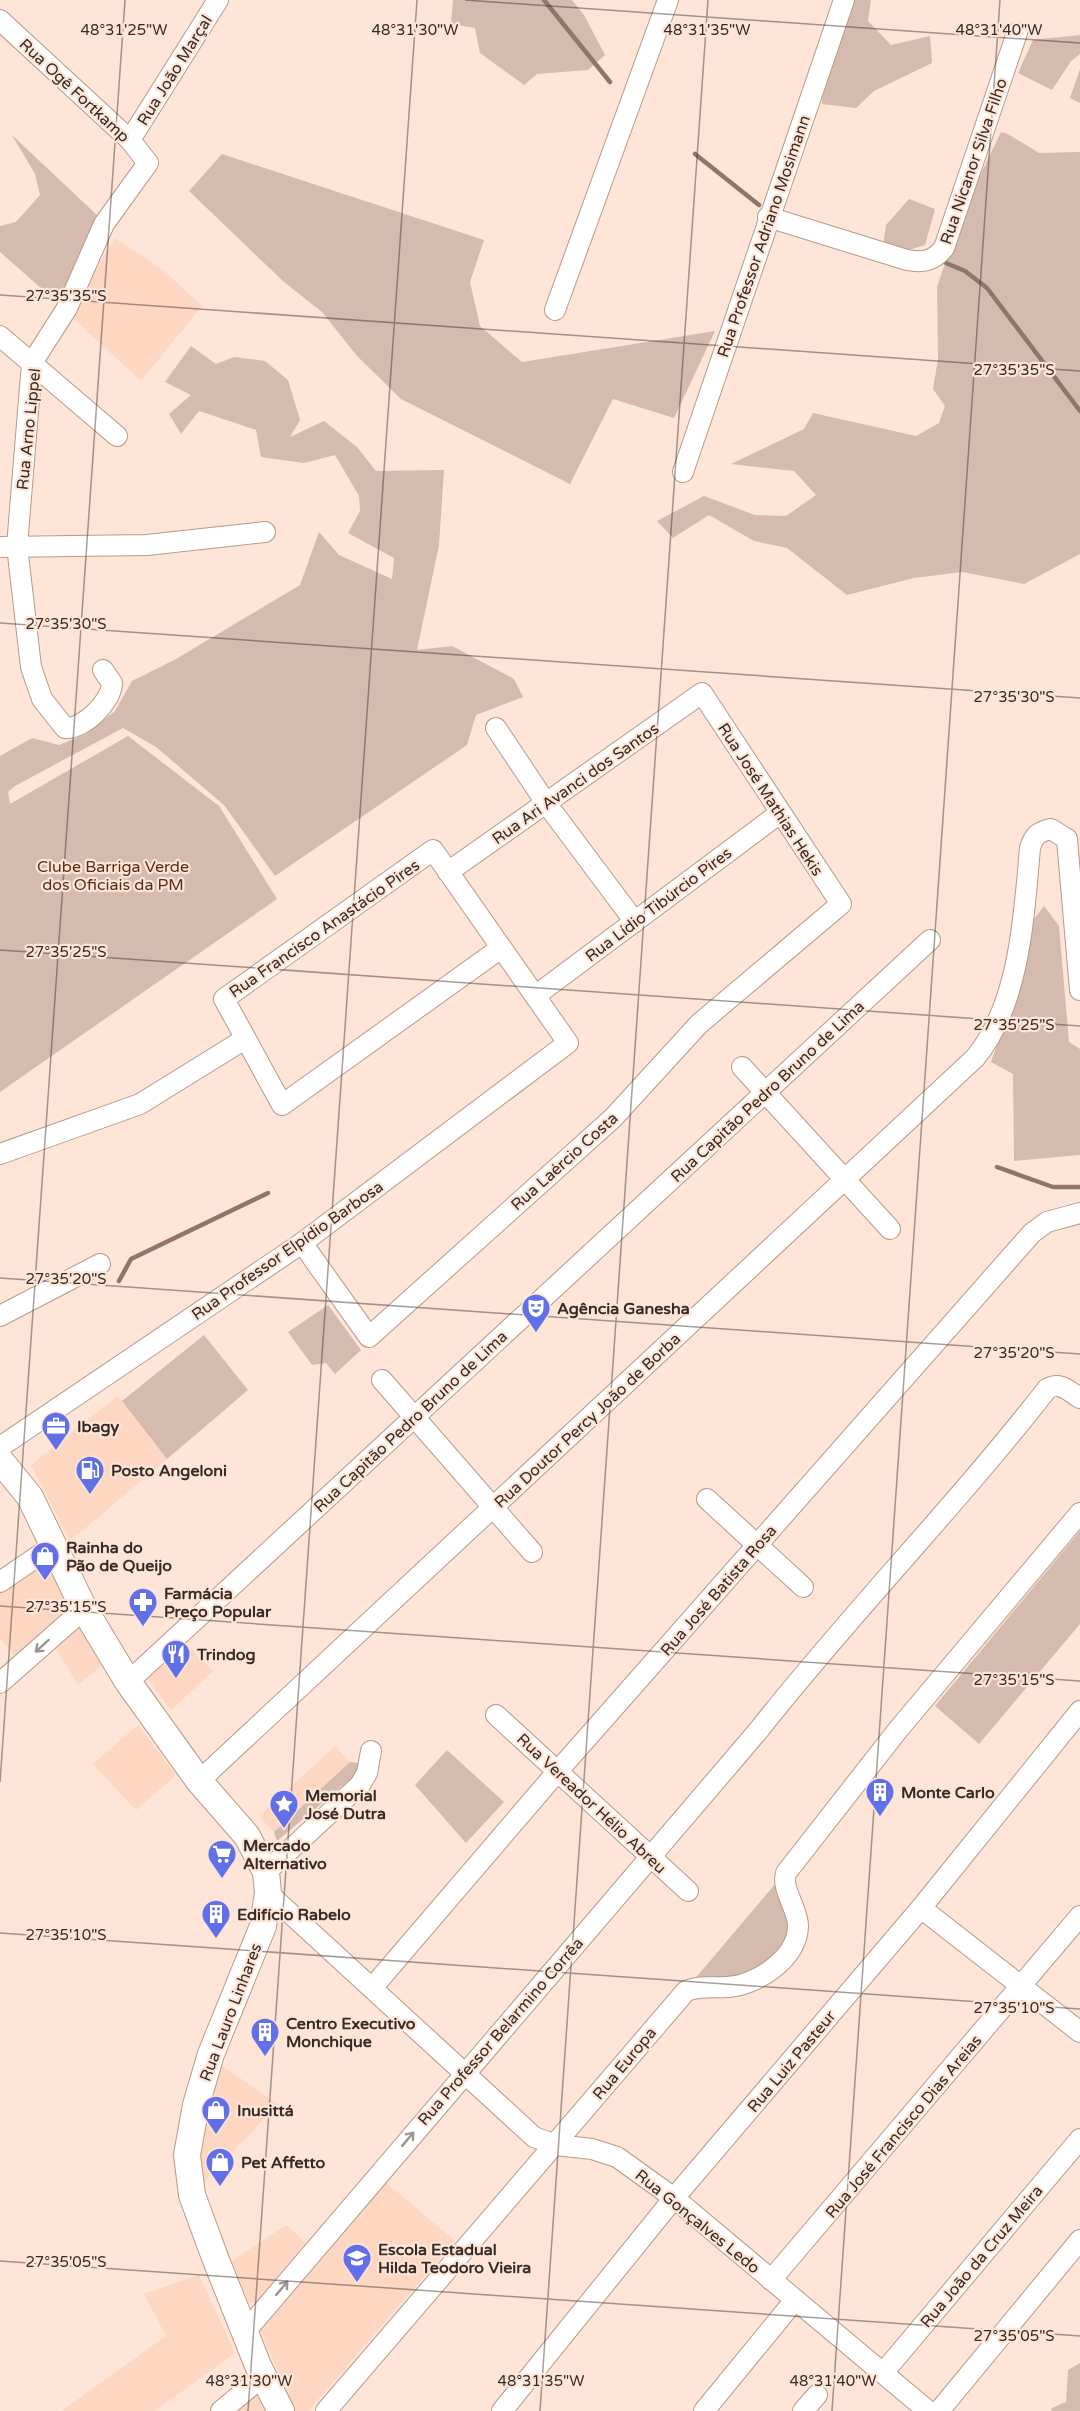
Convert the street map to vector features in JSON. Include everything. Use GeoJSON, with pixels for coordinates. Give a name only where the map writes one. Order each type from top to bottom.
{"type":"FeatureCollection","features":[{"type":"Feature","properties":{"kind":"main road"},"geometry":{"type":"LineString","coordinates":[[0,1460],[30,1497],[84,1609],[128,1682],[200,1781],[247,1836],[267,1882]]}},
{"type":"Feature","properties":{"kind":"main road","name":"Rua Lauro Linhares"},"geometry":{"type":"LineString","coordinates":[[267,1882],[267,1910],[255,1948],[224,2018],[204,2076],[187,2155],[194,2201],[244,2333],[281,2411]]}},
{"type":"Feature","properties":{"kind":"street","name":"Rua João Marçal"},"geometry":{"type":"LineString","coordinates":[[130,140],[218,0]]}},
{"type":"Feature","properties":{"kind":"street"},"geometry":{"type":"LineString","coordinates":[[555,310],[668,0]]}},
{"type":"Feature","properties":{"kind":"street","name":"Rua Professor Adriano Mosimann"},"geometry":{"type":"LineString","coordinates":[[683,472],[843,0]]}},
{"type":"Feature","properties":{"kind":"street","name":"Rua Ogê Fortkamp"},"geometry":{"type":"LineString","coordinates":[[0,20],[130,140],[148,163]]}},
{"type":"Feature","properties":{"kind":"street","name":"Rua Nicanor Silva Filho"},"geometry":{"type":"LineString","coordinates":[[768,217],[907,260],[919,262],[938,256],[944,248],[1017,33]]}},
{"type":"Feature","properties":{"kind":"street","name":"Rua Arno Lippel"},"geometry":{"type":"LineString","coordinates":[[103,670],[111,683],[110,693],[84,723],[78,727],[65,728],[42,699],[31,667],[8,546],[32,363],[67,308],[104,224],[148,163]]}},
{"type":"Feature","properties":{"kind":"street"},"geometry":{"type":"LineString","coordinates":[[0,336],[117,436]]}},
{"type":"Feature","properties":{"kind":"street"},"geometry":{"type":"LineString","coordinates":[[8,546],[147,544],[266,532]]}},
{"type":"Feature","properties":{"kind":"street","name":"Rua Ari Avanci dos Santos"},"geometry":{"type":"LineString","coordinates":[[448,872],[702,693]]}},
{"type":"Feature","properties":{"kind":"street","name":"Rua José Mathias Hekis"},"geometry":{"type":"LineString","coordinates":[[702,693],[841,904]]}},
{"type":"Feature","properties":{"kind":"street"},"geometry":{"type":"LineString","coordinates":[[496,728],[546,803],[634,922]]}},
{"type":"Feature","properties":{"kind":"street","name":"Rua Lídio Tibúrcio Pires"},"geometry":{"type":"LineString","coordinates":[[535,996],[780,813]]}},
{"type":"Feature","properties":{"kind":"street","name":"Rua Doutor Percy João de Borba"},"geometry":{"type":"LineString","coordinates":[[200,1781],[494,1508],[983,1047],[999,1014],[1016,961],[1033,837],[1052,829],[1067,839],[1070,849],[1080,990]]}},
{"type":"Feature","properties":{"kind":"street","name":"Rua Francisco Anastácio Pires"},"geometry":{"type":"LineString","coordinates":[[245,1039],[224,999],[433,850],[448,872]]}},
{"type":"Feature","properties":{"kind":"street"},"geometry":{"type":"LineString","coordinates":[[448,872],[535,996]]}},
{"type":"Feature","properties":{"kind":"street","name":"Rua Laércio Costa"},"geometry":{"type":"LineString","coordinates":[[302,1243],[369,1337],[619,1112],[699,1024],[841,904]]}},
{"type":"Feature","properties":{"kind":"street","name":"Rua Capitão Pedro Bruno de Lima"},"geometry":{"type":"LineString","coordinates":[[128,1682],[930,940]]}},
{"type":"Feature","properties":{"kind":"street"},"geometry":{"type":"LineString","coordinates":[[0,1154],[132,1107],[245,1039],[282,1105],[501,948]]}},
{"type":"Feature","properties":{"kind":"street","name":"Rua Professor Elpídio Barbosa"},"geometry":{"type":"LineString","coordinates":[[0,1447],[302,1243],[568,1043],[535,996]]}},
{"type":"Feature","properties":{"kind":"street"},"geometry":{"type":"LineString","coordinates":[[742,1067],[890,1229]]}},
{"type":"Feature","properties":{"kind":"street","name":"Rua José Batista Rosa"},"geometry":{"type":"LineString","coordinates":[[372,1988],[557,1772],[1032,1233],[1047,1222],[1080,1213]]}},
{"type":"Feature","properties":{"kind":"street"},"geometry":{"type":"LineString","coordinates":[[0,1316],[100,1264]]}},
{"type":"Feature","properties":{"kind":"street"},"geometry":{"type":"LineString","coordinates":[[382,1380],[532,1552]]}},
{"type":"Feature","properties":{"kind":"street","name":"Rua Professor Belarmino Corrêa"},"geometry":{"type":"LineString","coordinates":[[244,2333],[758,1731],[814,1660],[1011,1436],[1047,1389],[1054,1385],[1062,1386],[1080,1398]]}},
{"type":"Feature","properties":{"kind":"street"},"geometry":{"type":"LineString","coordinates":[[707,1499],[803,1587]]}},
{"type":"Feature","properties":{"kind":"street","name":"Rua Europa"},"geometry":{"type":"LineString","coordinates":[[326,2411],[686,1991],[697,1987],[727,1987],[745,1984],[758,1978],[787,1954],[796,1940],[798,1926],[792,1899],[785,1886],[786,1873],[887,1744],[1080,1513]]}},
{"type":"Feature","properties":{"kind":"street"},"geometry":{"type":"LineString","coordinates":[[0,1582],[54,1545]]}},
{"type":"Feature","properties":{"kind":"street"},"geometry":{"type":"LineString","coordinates":[[0,1683],[84,1609]]}},
{"type":"Feature","properties":{"kind":"street","name":"Rua Luiz Pasteur"},"geometry":{"type":"LineString","coordinates":[[502,2411],[674,2198],[921,1908],[1080,1711]]}},
{"type":"Feature","properties":{"kind":"street","name":"Rua Vereador Hélio Abreu"},"geometry":{"type":"LineString","coordinates":[[496,1715],[688,1892]]}},
{"type":"Feature","properties":{"kind":"street"},"geometry":{"type":"LineString","coordinates":[[267,1882],[360,1785],[367,1773],[371,1751]]}},
{"type":"Feature","properties":{"kind":"street","name":"Rua Gonçalves Ledo"},"geometry":{"type":"LineString","coordinates":[[267,1882],[372,1988],[534,2137],[556,2145],[592,2149],[617,2157],[674,2198],[928,2411]]}},
{"type":"Feature","properties":{"kind":"street"},"geometry":{"type":"LineString","coordinates":[[921,1908],[1080,2032]]}},
{"type":"Feature","properties":{"kind":"street","name":"Rua José Francisco Dias Areias"},"geometry":{"type":"LineString","coordinates":[[771,2280],[1080,1916]]}},
{"type":"Feature","properties":{"kind":"street","name":"Rua João da Cruz Meira"},"geometry":{"type":"LineString","coordinates":[[883,2373],[1080,2139]]}},
{"type":"Feature","properties":{"kind":"street"},"geometry":{"type":"LineString","coordinates":[[939,2411],[1080,2240]]}},
{"type":"Feature","properties":{"kind":"street"},"geometry":{"type":"LineString","coordinates":[[705,2411],[795,2300]]}},
{"type":"Feature","properties":{"kind":"street"},"geometry":{"type":"LineString","coordinates":[[221,2411],[263,2376]]}},
{"type":"Feature","properties":{"kind":"street"},"geometry":{"type":"LineString","coordinates":[[803,2411],[816,2395]]}},
{"type":"Feature","properties":{"kind":"shaded area"},"geometry":{"type":"Polygon","coordinates":[[[115,238],[163,270],[202,306],[141,381],[69,315],[115,238]]]}},
{"type":"Feature","properties":{"kind":"shaded area","name":"Posto Angeloni"},"geometry":{"type":"Polygon","coordinates":[[[118,1396],[167,1459],[70,1541],[31,1465],[118,1396]]]}},
{"type":"Feature","properties":{"kind":"shaded area"},"geometry":{"type":"Polygon","coordinates":[[[54,1551],[77,1605],[15,1657],[0,1638],[0,1591],[54,1551]]]}},
{"type":"Feature","properties":{"kind":"shaded area"},"geometry":{"type":"Polygon","coordinates":[[[80,1621],[103,1664],[78,1685],[53,1644],[80,1621]]]}},
{"type":"Feature","properties":{"kind":"shaded area"},"geometry":{"type":"Polygon","coordinates":[[[185,1642],[213,1671],[171,1710],[146,1677],[185,1642]]]}},
{"type":"Feature","properties":{"kind":"shaded area"},"geometry":{"type":"Polygon","coordinates":[[[138,1725],[176,1775],[136,1810],[93,1764],[138,1725]]]}},
{"type":"Feature","properties":{"kind":"shaded area"},"geometry":{"type":"Polygon","coordinates":[[[335,1746],[350,1762],[274,1832],[259,1816],[335,1746]]]}},
{"type":"Feature","properties":{"kind":"shaded area"},"geometry":{"type":"Polygon","coordinates":[[[219,2064],[278,2104],[203,2183],[201,2143],[219,2064]]]}},
{"type":"Feature","properties":{"kind":"shaded area","name":"Escola Estadual Hilda Teodoro Vieira"},"geometry":{"type":"Polygon","coordinates":[[[382,2179],[455,2241],[308,2411],[295,2411],[259,2327],[382,2179]]]}},
{"type":"Feature","properties":{"kind":"shaded area"},"geometry":{"type":"Polygon","coordinates":[[[286,2225],[306,2243],[256,2302],[249,2303],[232,2261],[286,2225]]]}},
{"type":"Feature","properties":{"kind":"shaded area"},"geometry":{"type":"Polygon","coordinates":[[[199,2275],[235,2353],[155,2411],[61,2411],[166,2336],[144,2294],[199,2275]]]}},
{"type":"Feature","properties":{"kind":"shaded area"},"geometry":{"type":"Polygon","coordinates":[[[256,2390],[267,2411],[232,2411],[256,2390]]]}},
{"type":"Feature","properties":{"kind":"green space"},"geometry":{"type":"Polygon","coordinates":[[[453,0],[572,0],[584,15],[605,55],[588,70],[537,74],[524,85],[480,53],[475,28],[451,24],[453,0]]]}},
{"type":"Feature","properties":{"kind":"green space"},"geometry":{"type":"Polygon","coordinates":[[[847,0],[871,0],[868,21],[891,45],[930,36],[932,63],[874,91],[856,108],[822,104],[823,80],[847,0]]]}},
{"type":"Feature","properties":{"kind":"green space"},"geometry":{"type":"Polygon","coordinates":[[[1080,35],[1080,54],[1071,61],[1052,90],[1018,73],[1033,40],[1080,35]]]}},
{"type":"Feature","properties":{"kind":"green space"},"geometry":{"type":"Polygon","coordinates":[[[1080,69],[1080,103],[1070,98],[1080,69]]]}},
{"type":"Feature","properties":{"kind":"green space"},"geometry":{"type":"Polygon","coordinates":[[[1001,132],[1039,153],[1080,152],[1080,554],[1024,584],[962,572],[914,578],[847,595],[787,548],[754,541],[709,515],[673,538],[657,521],[704,496],[755,515],[786,516],[816,495],[794,471],[731,464],[804,429],[813,413],[916,436],[939,423],[945,406],[933,389],[938,359],[937,287],[963,211],[1001,132]]]}},
{"type":"Feature","properties":{"kind":"green space"},"geometry":{"type":"Polygon","coordinates":[[[12,135],[99,217],[59,304],[0,252],[0,226],[16,222],[40,195],[35,174],[12,135]]]}},
{"type":"Feature","properties":{"kind":"green space"},"geometry":{"type":"Polygon","coordinates":[[[222,154],[484,240],[470,282],[480,326],[522,362],[715,331],[674,418],[613,399],[570,484],[401,399],[357,356],[322,312],[284,282],[189,191],[222,154]]]}},
{"type":"Feature","properties":{"kind":"green space"},"geometry":{"type":"Polygon","coordinates":[[[909,199],[935,209],[925,245],[905,251],[883,246],[886,225],[909,199]]]}},
{"type":"Feature","properties":{"kind":"green space","name":"Clube Barriga Verde dos Oficiais da PM"},"geometry":{"type":"Polygon","coordinates":[[[191,346],[216,364],[234,357],[265,361],[288,380],[300,420],[290,437],[324,421],[357,447],[376,471],[444,470],[439,545],[417,650],[452,646],[514,679],[523,697],[476,715],[467,745],[275,876],[224,805],[156,747],[123,728],[15,786],[8,792],[10,804],[128,736],[219,806],[277,899],[0,1092],[0,756],[32,738],[59,745],[86,734],[115,711],[132,681],[176,659],[300,585],[319,532],[339,555],[392,579],[394,558],[348,533],[360,511],[359,496],[335,455],[304,463],[261,457],[256,430],[199,411],[181,434],[169,414],[191,395],[165,382],[191,346]]]}},
{"type":"Feature","properties":{"kind":"green space"},"geometry":{"type":"Polygon","coordinates":[[[1044,906],[1059,926],[1069,1042],[1080,1049],[1080,1155],[1014,1161],[1013,1074],[991,1062],[1023,970],[1031,923],[1044,906]]]}},
{"type":"Feature","properties":{"kind":"green space"},"geometry":{"type":"Polygon","coordinates":[[[328,1305],[361,1350],[335,1374],[326,1363],[312,1365],[288,1332],[328,1305]]]}},
{"type":"Feature","properties":{"kind":"green space"},"geometry":{"type":"Polygon","coordinates":[[[204,1335],[248,1390],[167,1459],[122,1401],[204,1335]]]}},
{"type":"Feature","properties":{"kind":"green space"},"geometry":{"type":"Polygon","coordinates":[[[1080,1531],[1080,1624],[979,1744],[935,1706],[1080,1531]]]}},
{"type":"Feature","properties":{"kind":"green space"},"geometry":{"type":"Polygon","coordinates":[[[447,1750],[504,1802],[466,1843],[415,1785],[447,1750]]]}},
{"type":"Feature","properties":{"kind":"green space"},"geometry":{"type":"Polygon","coordinates":[[[350,1762],[358,1763],[360,1771],[277,1841],[274,1832],[350,1762]]]}},
{"type":"Feature","properties":{"kind":"green space"},"geometry":{"type":"Polygon","coordinates":[[[776,1883],[785,1896],[791,1934],[780,1949],[760,1968],[750,1973],[693,1981],[776,1883]]]}},
{"type":"Feature","properties":{"kind":"green space"},"geometry":{"type":"Polygon","coordinates":[[[1080,2363],[1080,2411],[1051,2411],[1052,2408],[1066,2402],[1068,2370],[1080,2363]]]}},
{"type":"Feature","properties":{"kind":"waterway"},"geometry":{"type":"LineString","coordinates":[[544,0],[610,82]]}},
{"type":"Feature","properties":{"kind":"waterway"},"geometry":{"type":"LineString","coordinates":[[695,154],[759,205]]}},
{"type":"Feature","properties":{"kind":"waterway"},"geometry":{"type":"LineString","coordinates":[[946,263],[965,271],[987,288],[1080,411]]}},
{"type":"Feature","properties":{"kind":"waterway"},"geometry":{"type":"LineString","coordinates":[[997,1167],[1053,1187],[1080,1187]]}},
{"type":"Feature","properties":{"kind":"waterway"},"geometry":{"type":"LineString","coordinates":[[119,1281],[131,1259],[268,1193]]}},
{"type":"Feature","properties":{"kind":"place","name":"Agência Ganesha"},"geometry":{"type":"Point","coordinates":[536,1334]}},
{"type":"Feature","properties":{"kind":"place","name":"Ibagy"},"geometry":{"type":"Point","coordinates":[56,1452]}},
{"type":"Feature","properties":{"kind":"place","name":"Posto Angeloni"},"geometry":{"type":"Point","coordinates":[90,1496]}},
{"type":"Feature","properties":{"kind":"place","name":"Rainha do Pão de Queijo"},"geometry":{"type":"Point","coordinates":[45,1582]}},
{"type":"Feature","properties":{"kind":"place","name":"Farmácia Preço Popular"},"geometry":{"type":"Point","coordinates":[143,1628]}},
{"type":"Feature","properties":{"kind":"place","name":"Trindog"},"geometry":{"type":"Point","coordinates":[176,1680]}},
{"type":"Feature","properties":{"kind":"place","name":"Monte Carlo"},"geometry":{"type":"Point","coordinates":[880,1818]}},
{"type":"Feature","properties":{"kind":"place","name":"Memorial José Dutra"},"geometry":{"type":"Point","coordinates":[284,1830]}},
{"type":"Feature","properties":{"kind":"place","name":"Mercado Alternativo"},"geometry":{"type":"Point","coordinates":[222,1880]}},
{"type":"Feature","properties":{"kind":"place","name":"Edifício Rabelo"},"geometry":{"type":"Point","coordinates":[216,1940]}},
{"type":"Feature","properties":{"kind":"place","name":"Centro Executivo Monchique"},"geometry":{"type":"Point","coordinates":[265,2058]}},
{"type":"Feature","properties":{"kind":"place","name":"Inusittá"},"geometry":{"type":"Point","coordinates":[216,2136]}},
{"type":"Feature","properties":{"kind":"place","name":"Pet Affetto"},"geometry":{"type":"Point","coordinates":[220,2188]}},
{"type":"Feature","properties":{"kind":"place","name":"Escola Estadual Hilda Teodoro Vieira"},"geometry":{"type":"Point","coordinates":[357,2284]}}]}
